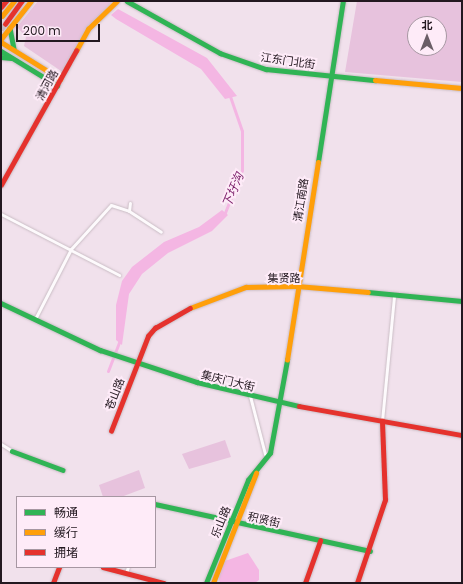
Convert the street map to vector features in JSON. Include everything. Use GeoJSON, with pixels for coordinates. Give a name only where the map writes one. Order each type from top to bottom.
{"type":"FeatureCollection","features":[{"type":"Feature","properties":{"kind":"main road"},"geometry":{"type":"LineString","coordinates":[[1,7],[6,1]]}},
{"type":"Feature","properties":{"kind":"main road"},"geometry":{"type":"LineString","coordinates":[[2,16],[14,1]]}},
{"type":"Feature","properties":{"kind":"main road"},"geometry":{"type":"LineString","coordinates":[[5,24],[22,1]]}},
{"type":"Feature","properties":{"kind":"main road"},"geometry":{"type":"LineString","coordinates":[[1,39],[31,1]]}},
{"type":"Feature","properties":{"kind":"main road","name":"清河路"},"geometry":{"type":"LineString","coordinates":[[1,185],[88,28],[117,1]]}},
{"type":"Feature","properties":{"kind":"main road","name":"江东门北街"},"geometry":{"type":"LineString","coordinates":[[127,1],[220,53],[266,69],[462,88]]}},
{"type":"Feature","properties":{"kind":"main road","name":"清江南路"},"geometry":{"type":"LineString","coordinates":[[280,402],[297,286],[343,1]]}},
{"type":"Feature","properties":{"kind":"main road"},"geometry":{"type":"LineString","coordinates":[[10,26],[11,45],[16,52]]}},
{"type":"Feature","properties":{"kind":"main road"},"geometry":{"type":"LineString","coordinates":[[1,42],[61,79]]}},
{"type":"Feature","properties":{"kind":"main road"},"geometry":{"type":"LineString","coordinates":[[1,50],[57,85]]}},
{"type":"Feature","properties":{"kind":"main road"},"geometry":{"type":"LineString","coordinates":[[1,57],[12,58]]}},
{"type":"Feature","properties":{"kind":"main road","name":"集贤路"},"geometry":{"type":"LineString","coordinates":[[137,363],[155,328],[201,302],[246,287],[297,286],[462,302]]}},
{"type":"Feature","properties":{"kind":"main road","name":"集庆门大街"},"geometry":{"type":"LineString","coordinates":[[1,303],[109,353],[137,363],[250,396],[462,435]]}},
{"type":"Feature","properties":{"kind":"main road","name":"苍山路"},"geometry":{"type":"LineString","coordinates":[[111,431],[137,363]]}},
{"type":"Feature","properties":{"kind":"main road","name":"乐山路"},"geometry":{"type":"LineString","coordinates":[[206,583],[248,480],[257,471],[270,453],[280,402]]}},
{"type":"Feature","properties":{"kind":"main road"},"geometry":{"type":"LineString","coordinates":[[357,583],[370,551],[385,500],[382,421]]}},
{"type":"Feature","properties":{"kind":"main road"},"geometry":{"type":"LineString","coordinates":[[12,451],[63,470]]}},
{"type":"Feature","properties":{"kind":"main road","name":"乐山路"},"geometry":{"type":"LineString","coordinates":[[213,583],[257,471]]}},
{"type":"Feature","properties":{"kind":"main road","name":"积贤街"},"geometry":{"type":"LineString","coordinates":[[156,504],[370,551]]}},
{"type":"Feature","properties":{"kind":"main road"},"geometry":{"type":"LineString","coordinates":[[305,583],[320,541]]}},
{"type":"Feature","properties":{"kind":"main road"},"geometry":{"type":"LineString","coordinates":[[53,583],[59,568]]}},
{"type":"Feature","properties":{"kind":"main road"},"geometry":{"type":"LineString","coordinates":[[107,568],[164,583]]}},
{"type":"Feature","properties":{"kind":"street"},"geometry":{"type":"LineString","coordinates":[[129,211],[130,203]]}},
{"type":"Feature","properties":{"kind":"street"},"geometry":{"type":"LineString","coordinates":[[35,319],[71,249],[111,205],[129,211],[161,232]]}},
{"type":"Feature","properties":{"kind":"street"},"geometry":{"type":"LineString","coordinates":[[1,214],[119,275]]}},
{"type":"Feature","properties":{"kind":"street"},"geometry":{"type":"LineString","coordinates":[[382,421],[394,296]]}},
{"type":"Feature","properties":{"kind":"street"},"geometry":{"type":"LineString","coordinates":[[250,396],[265,454]]}},
{"type":"Feature","properties":{"kind":"street"},"geometry":{"type":"LineString","coordinates":[[1,444],[12,451]]}},
{"type":"Feature","properties":{"kind":"street"},"geometry":{"type":"LineString","coordinates":[[126,573],[128,568]]}},
{"type":"Feature","properties":{"kind":"shaded area"},"geometry":{"type":"Polygon","coordinates":[[[38,1],[113,1],[88,29],[64,73],[24,46],[26,37],[17,27],[38,1]]]}},
{"type":"Feature","properties":{"kind":"shaded area"},"geometry":{"type":"Polygon","coordinates":[[[357,1],[462,1],[462,82],[345,72],[357,1]]]}},
{"type":"Feature","properties":{"kind":"shaded area"},"geometry":{"type":"Polygon","coordinates":[[[118,9],[207,58],[237,96],[225,99],[201,69],[111,15],[118,9]]]}},
{"type":"Feature","properties":{"kind":"shaded area"},"geometry":{"type":"Polygon","coordinates":[[[222,210],[228,215],[212,231],[168,253],[142,274],[129,294],[122,345],[116,340],[116,305],[122,281],[132,267],[164,242],[199,227],[222,210]]]}},
{"type":"Feature","properties":{"kind":"shaded area"},"geometry":{"type":"Polygon","coordinates":[[[225,440],[231,457],[189,469],[182,454],[225,440]]]}},
{"type":"Feature","properties":{"kind":"shaded area"},"geometry":{"type":"Polygon","coordinates":[[[139,470],[145,488],[124,496],[103,496],[99,485],[139,470]]]}},
{"type":"Feature","properties":{"kind":"shaded area"},"geometry":{"type":"Polygon","coordinates":[[[248,553],[259,570],[259,580],[255,583],[220,583],[218,576],[222,562],[248,553]]]}},
{"type":"Feature","properties":{"kind":"waterway","name":"下圩沟"},"geometry":{"type":"LineString","coordinates":[[224,215],[242,170],[242,131],[230,97]]}},
{"type":"Feature","properties":{"kind":"waterway","name":"下圩沟"},"geometry":{"type":"LineString","coordinates":[[108,371],[120,340]]}},
{"type":"Feature","properties":{"kind":"tunnel"},"geometry":{"type":"LineString","coordinates":[[1,30],[5,24]]}},
{"type":"Feature","properties":{"kind":"traffic: fast"},"geometry":{"type":"LineString","coordinates":[[127,1],[220,53],[266,69],[375,80]]}},
{"type":"Feature","properties":{"kind":"traffic: fast"},"geometry":{"type":"LineString","coordinates":[[318,162],[343,1]]}},
{"type":"Feature","properties":{"kind":"traffic: fast"},"geometry":{"type":"LineString","coordinates":[[10,28],[14,49]]}},
{"type":"Feature","properties":{"kind":"traffic: fast"},"geometry":{"type":"LineString","coordinates":[[1,51],[57,85]]}},
{"type":"Feature","properties":{"kind":"traffic: fast"},"geometry":{"type":"LineString","coordinates":[[1,57],[11,58]]}},
{"type":"Feature","properties":{"kind":"traffic: fast"},"geometry":{"type":"LineString","coordinates":[[368,292],[462,301]]}},
{"type":"Feature","properties":{"kind":"traffic: fast"},"geometry":{"type":"LineString","coordinates":[[1,303],[100,350],[197,382],[299,406]]}},
{"type":"Feature","properties":{"kind":"traffic: fast"},"geometry":{"type":"LineString","coordinates":[[206,583],[248,480],[270,453],[287,360]]}},
{"type":"Feature","properties":{"kind":"traffic: fast"},"geometry":{"type":"LineString","coordinates":[[12,451],[63,470]]}},
{"type":"Feature","properties":{"kind":"traffic: fast"},"geometry":{"type":"LineString","coordinates":[[156,504],[370,551]]}},
{"type":"Feature","properties":{"kind":"traffic: slow"},"geometry":{"type":"LineString","coordinates":[[2,16],[14,1]]}},
{"type":"Feature","properties":{"kind":"traffic: slow"},"geometry":{"type":"LineString","coordinates":[[1,39],[31,1]]}},
{"type":"Feature","properties":{"kind":"traffic: slow"},"geometry":{"type":"LineString","coordinates":[[76,51],[88,29],[117,1]]}},
{"type":"Feature","properties":{"kind":"traffic: slow"},"geometry":{"type":"LineString","coordinates":[[1,42],[61,79]]}},
{"type":"Feature","properties":{"kind":"traffic: slow"},"geometry":{"type":"LineString","coordinates":[[375,80],[462,88]]}},
{"type":"Feature","properties":{"kind":"traffic: slow"},"geometry":{"type":"LineString","coordinates":[[287,360],[318,162]]}},
{"type":"Feature","properties":{"kind":"traffic: slow"},"geometry":{"type":"LineString","coordinates":[[190,308],[246,287],[297,286],[368,292]]}},
{"type":"Feature","properties":{"kind":"traffic: slow"},"geometry":{"type":"LineString","coordinates":[[213,583],[256,473]]}},
{"type":"Feature","properties":{"kind":"traffic: jam"},"geometry":{"type":"LineString","coordinates":[[1,7],[6,1]]}},
{"type":"Feature","properties":{"kind":"traffic: jam"},"geometry":{"type":"LineString","coordinates":[[5,24],[22,1]]}},
{"type":"Feature","properties":{"kind":"traffic: jam"},"geometry":{"type":"LineString","coordinates":[[1,185],[76,51]]}},
{"type":"Feature","properties":{"kind":"traffic: jam"},"geometry":{"type":"LineString","coordinates":[[111,431],[148,336],[155,328],[190,308]]}},
{"type":"Feature","properties":{"kind":"traffic: jam"},"geometry":{"type":"LineString","coordinates":[[299,406],[462,435]]}},
{"type":"Feature","properties":{"kind":"traffic: jam"},"geometry":{"type":"LineString","coordinates":[[357,583],[385,500],[382,421]]}},
{"type":"Feature","properties":{"kind":"traffic: jam"},"geometry":{"type":"LineString","coordinates":[[305,583],[320,541]]}},
{"type":"Feature","properties":{"kind":"traffic: jam"},"geometry":{"type":"LineString","coordinates":[[53,583],[59,568]]}},
{"type":"Feature","properties":{"kind":"traffic: jam"},"geometry":{"type":"LineString","coordinates":[[107,568],[164,583]]}}]}
